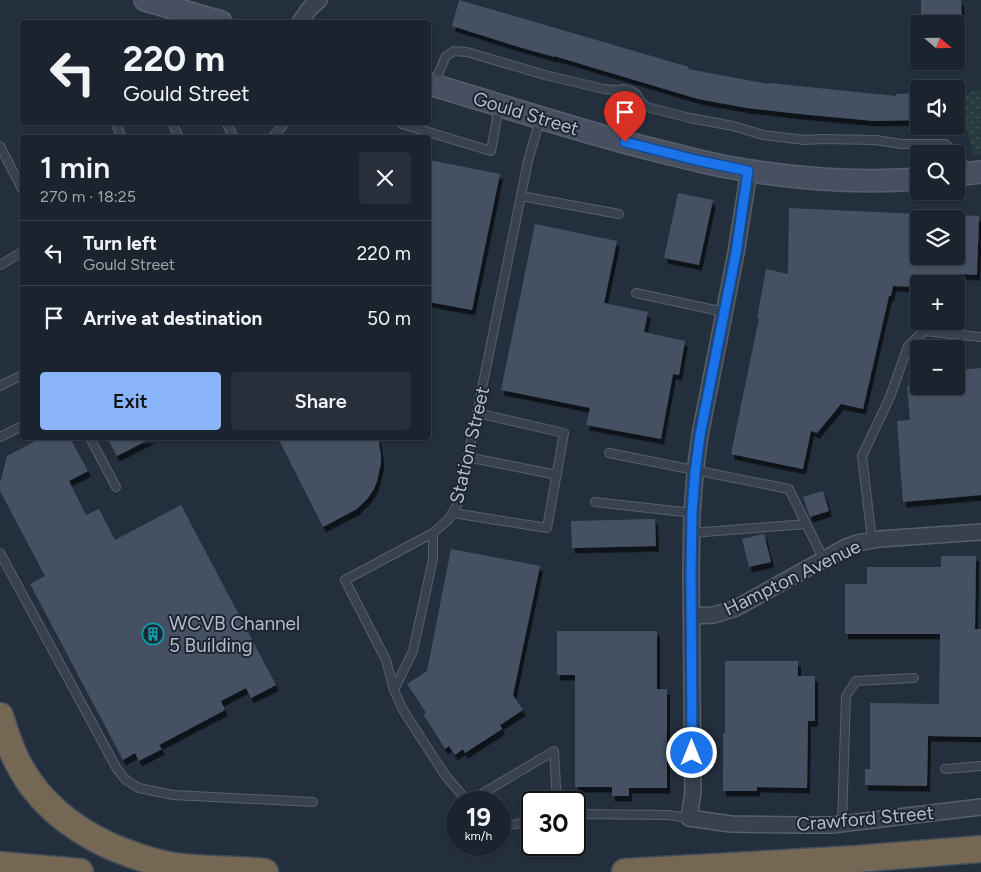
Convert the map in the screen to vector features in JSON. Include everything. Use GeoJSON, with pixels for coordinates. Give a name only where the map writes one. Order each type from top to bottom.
{"type":"FeatureCollection","features":[{"type":"Feature","properties":{"kind":"highway"},"geometry":{"type":"LineString","coordinates":[[0,716],[17,762],[35,789],[55,812],[79,830],[121,851],[174,866],[265,872]]}},
{"type":"Feature","properties":{"kind":"highway"},"geometry":{"type":"LineString","coordinates":[[625,872],[981,849]]}},
{"type":"Feature","properties":{"kind":"highway"},"geometry":{"type":"LineString","coordinates":[[0,865],[80,872]]}},
{"type":"Feature","properties":{"kind":"main road"},"geometry":{"type":"LineString","coordinates":[[145,0],[214,20]]}},
{"type":"Feature","properties":{"kind":"main road","name":"Gould Street"},"geometry":{"type":"LineString","coordinates":[[431,84],[637,146],[748,171],[836,179],[910,179]]}},
{"type":"Feature","properties":{"kind":"street"},"geometry":{"type":"LineString","coordinates":[[301,20],[309,9],[319,0]]}},
{"type":"Feature","properties":{"kind":"street"},"geometry":{"type":"LineString","coordinates":[[689,818],[692,792],[692,513],[695,470],[700,435],[736,253],[748,171]]}},
{"type":"Feature","properties":{"kind":"street","name":"Hampton Avenue"},"geometry":{"type":"LineString","coordinates":[[692,616],[714,615],[736,608],[846,547],[857,543],[872,540],[981,532]]}},
{"type":"Feature","properties":{"kind":"street","name":"Crawford Street"},"geometry":{"type":"LineString","coordinates":[[689,818],[731,824],[842,824],[981,807]]}},
{"type":"Feature","properties":{"kind":"lane"},"geometry":{"type":"LineString","coordinates":[[431,84],[446,56],[454,51],[466,52],[558,79],[610,90],[624,89],[632,91],[637,94],[641,102],[647,107],[733,126],[763,135],[805,140],[822,138],[876,140],[901,144],[946,145]]}},
{"type":"Feature","properties":{"kind":"lane"},"geometry":{"type":"LineString","coordinates":[[405,125],[491,151],[500,105]]}},
{"type":"Feature","properties":{"kind":"lane","name":"Station Street"},"geometry":{"type":"LineString","coordinates":[[459,791],[445,775],[403,710],[394,690],[384,655],[345,580],[433,533],[453,513],[459,497],[530,155],[541,118]]}},
{"type":"Feature","properties":{"kind":"lane"},"geometry":{"type":"LineString","coordinates":[[275,135],[283,125]]}},
{"type":"Feature","properties":{"kind":"lane"},"geometry":{"type":"LineString","coordinates":[[0,146],[20,185]]}},
{"type":"Feature","properties":{"kind":"lane"},"geometry":{"type":"LineString","coordinates":[[521,196],[619,214]]}},
{"type":"Feature","properties":{"kind":"lane"},"geometry":{"type":"LineString","coordinates":[[0,264],[20,253]]}},
{"type":"Feature","properties":{"kind":"lane"},"geometry":{"type":"LineString","coordinates":[[636,293],[724,312]]}},
{"type":"Feature","properties":{"kind":"lane"},"geometry":{"type":"LineString","coordinates":[[872,540],[862,456],[890,397],[908,346],[924,331],[981,337]]}},
{"type":"Feature","properties":{"kind":"lane"},"geometry":{"type":"LineString","coordinates":[[0,386],[20,375]]}},
{"type":"Feature","properties":{"kind":"lane"},"geometry":{"type":"LineString","coordinates":[[453,513],[548,528],[564,433],[477,412]]}},
{"type":"Feature","properties":{"kind":"lane"},"geometry":{"type":"LineString","coordinates":[[0,437],[20,427]]}},
{"type":"Feature","properties":{"kind":"lane"},"geometry":{"type":"LineString","coordinates":[[91,440],[116,487]]}},
{"type":"Feature","properties":{"kind":"lane"},"geometry":{"type":"LineString","coordinates":[[610,453],[789,489],[824,560]]}},
{"type":"Feature","properties":{"kind":"lane"},"geometry":{"type":"LineString","coordinates":[[467,457],[557,475]]}},
{"type":"Feature","properties":{"kind":"lane"},"geometry":{"type":"LineString","coordinates":[[595,502],[692,513]]}},
{"type":"Feature","properties":{"kind":"lane"},"geometry":{"type":"LineString","coordinates":[[692,533],[806,524]]}},
{"type":"Feature","properties":{"kind":"lane"},"geometry":{"type":"LineString","coordinates":[[394,690],[413,652],[433,559],[433,533]]}},
{"type":"Feature","properties":{"kind":"lane"},"geometry":{"type":"LineString","coordinates":[[0,553],[117,769],[126,780],[149,791],[172,795],[313,802]]}},
{"type":"Feature","properties":{"kind":"lane"},"geometry":{"type":"LineString","coordinates":[[842,824],[846,696],[856,681],[914,678]]}},
{"type":"Feature","properties":{"kind":"lane"},"geometry":{"type":"LineString","coordinates":[[487,791],[554,751],[556,791]]}},
{"type":"Feature","properties":{"kind":"lane"},"geometry":{"type":"LineString","coordinates":[[945,769],[981,766]]}},
{"type":"Feature","properties":{"kind":"lane"},"geometry":{"type":"LineString","coordinates":[[586,814],[668,815],[689,818]]}},
{"type":"Feature","properties":{"kind":"green space"},"geometry":{"type":"Polygon","coordinates":[[[981,89],[981,154],[974,155],[965,122],[965,94],[981,89]]]}},
{"type":"Feature","properties":{"kind":"building"},"geometry":{"type":"Polygon","coordinates":[[[459,0],[689,67],[688,69],[768,84],[896,96],[896,94],[910,93],[910,120],[875,121],[809,115],[747,108],[698,99],[452,26],[459,0]]]}},
{"type":"Feature","properties":{"kind":"building"},"geometry":{"type":"Polygon","coordinates":[[[921,0],[961,0],[962,15],[921,15],[921,0]]]}},
{"type":"Feature","properties":{"kind":"building"},"geometry":{"type":"Polygon","coordinates":[[[431,160],[500,174],[472,310],[431,302],[431,160]]]}},
{"type":"Feature","properties":{"kind":"building"},"geometry":{"type":"Polygon","coordinates":[[[678,193],[713,200],[699,265],[664,258],[678,193]]]}},
{"type":"Feature","properties":{"kind":"building"},"geometry":{"type":"Polygon","coordinates":[[[789,208],[910,214],[910,265],[965,265],[965,215],[979,216],[977,275],[910,275],[910,287],[893,286],[891,296],[889,296],[863,409],[841,404],[817,433],[811,431],[803,469],[731,454],[759,318],[757,318],[766,269],[788,274],[789,208]]]}},
{"type":"Feature","properties":{"kind":"building"},"geometry":{"type":"Polygon","coordinates":[[[535,224],[617,241],[604,303],[648,312],[644,332],[685,341],[679,375],[673,374],[661,439],[586,425],[590,408],[501,390],[535,224]]]}},
{"type":"Feature","properties":{"kind":"building"},"geometry":{"type":"Polygon","coordinates":[[[981,368],[981,495],[903,502],[897,421],[910,420],[907,386],[910,386],[910,395],[965,395],[965,369],[981,368]]]}},
{"type":"Feature","properties":{"kind":"building","name":"WCVB Channel 5 Building"},"geometry":{"type":"Polygon","coordinates":[[[37,440],[71,440],[88,471],[69,481],[86,515],[99,509],[115,540],[181,505],[276,685],[251,698],[246,688],[221,701],[225,710],[159,745],[162,749],[139,761],[135,753],[123,760],[30,584],[45,576],[0,491],[0,483],[7,456],[37,440]]]}},
{"type":"Feature","properties":{"kind":"building"},"geometry":{"type":"Polygon","coordinates":[[[108,440],[148,440],[117,456],[108,440]]]}},
{"type":"Feature","properties":{"kind":"building"},"geometry":{"type":"Polygon","coordinates":[[[279,440],[378,440],[381,463],[374,489],[357,509],[323,527],[279,440]]]}},
{"type":"Feature","properties":{"kind":"building"},"geometry":{"type":"Polygon","coordinates":[[[823,491],[829,511],[810,517],[803,497],[823,491]]]}},
{"type":"Feature","properties":{"kind":"building"},"geometry":{"type":"Polygon","coordinates":[[[655,519],[656,546],[572,548],[571,521],[655,519]]]}},
{"type":"Feature","properties":{"kind":"building"},"geometry":{"type":"Polygon","coordinates":[[[764,534],[771,562],[749,567],[742,539],[764,534]]]}},
{"type":"Feature","properties":{"kind":"building"},"geometry":{"type":"Polygon","coordinates":[[[451,549],[540,566],[513,695],[523,710],[500,725],[502,729],[465,753],[463,749],[455,755],[449,746],[445,749],[423,714],[426,713],[407,684],[427,671],[451,549]]]}},
{"type":"Feature","properties":{"kind":"building"},"geometry":{"type":"Polygon","coordinates":[[[941,556],[976,556],[975,629],[981,629],[981,737],[928,736],[927,786],[865,785],[865,769],[870,769],[870,703],[939,704],[940,634],[845,634],[845,584],[867,584],[867,567],[941,567],[941,556]]]}},
{"type":"Feature","properties":{"kind":"building"},"geometry":{"type":"Polygon","coordinates":[[[557,631],[657,631],[657,689],[667,689],[667,788],[629,788],[629,796],[612,796],[612,787],[575,787],[575,675],[557,675],[557,631]]]}},
{"type":"Feature","properties":{"kind":"building"},"geometry":{"type":"Polygon","coordinates":[[[725,661],[798,661],[798,676],[815,676],[815,721],[808,721],[807,788],[757,787],[757,791],[723,791],[725,661]]]}},
{"type":"Feature","properties":{"kind":"place","name":"WCVB Channel 5 Building"},"geometry":{"type":"Point","coordinates":[153,634]}},
{"type":"Feature","properties":{"kind":"route"},"geometry":{"type":"LineString","coordinates":[[625,142],[720,166],[748,171],[736,253],[700,435],[695,473],[691,574],[692,753]]}}]}
